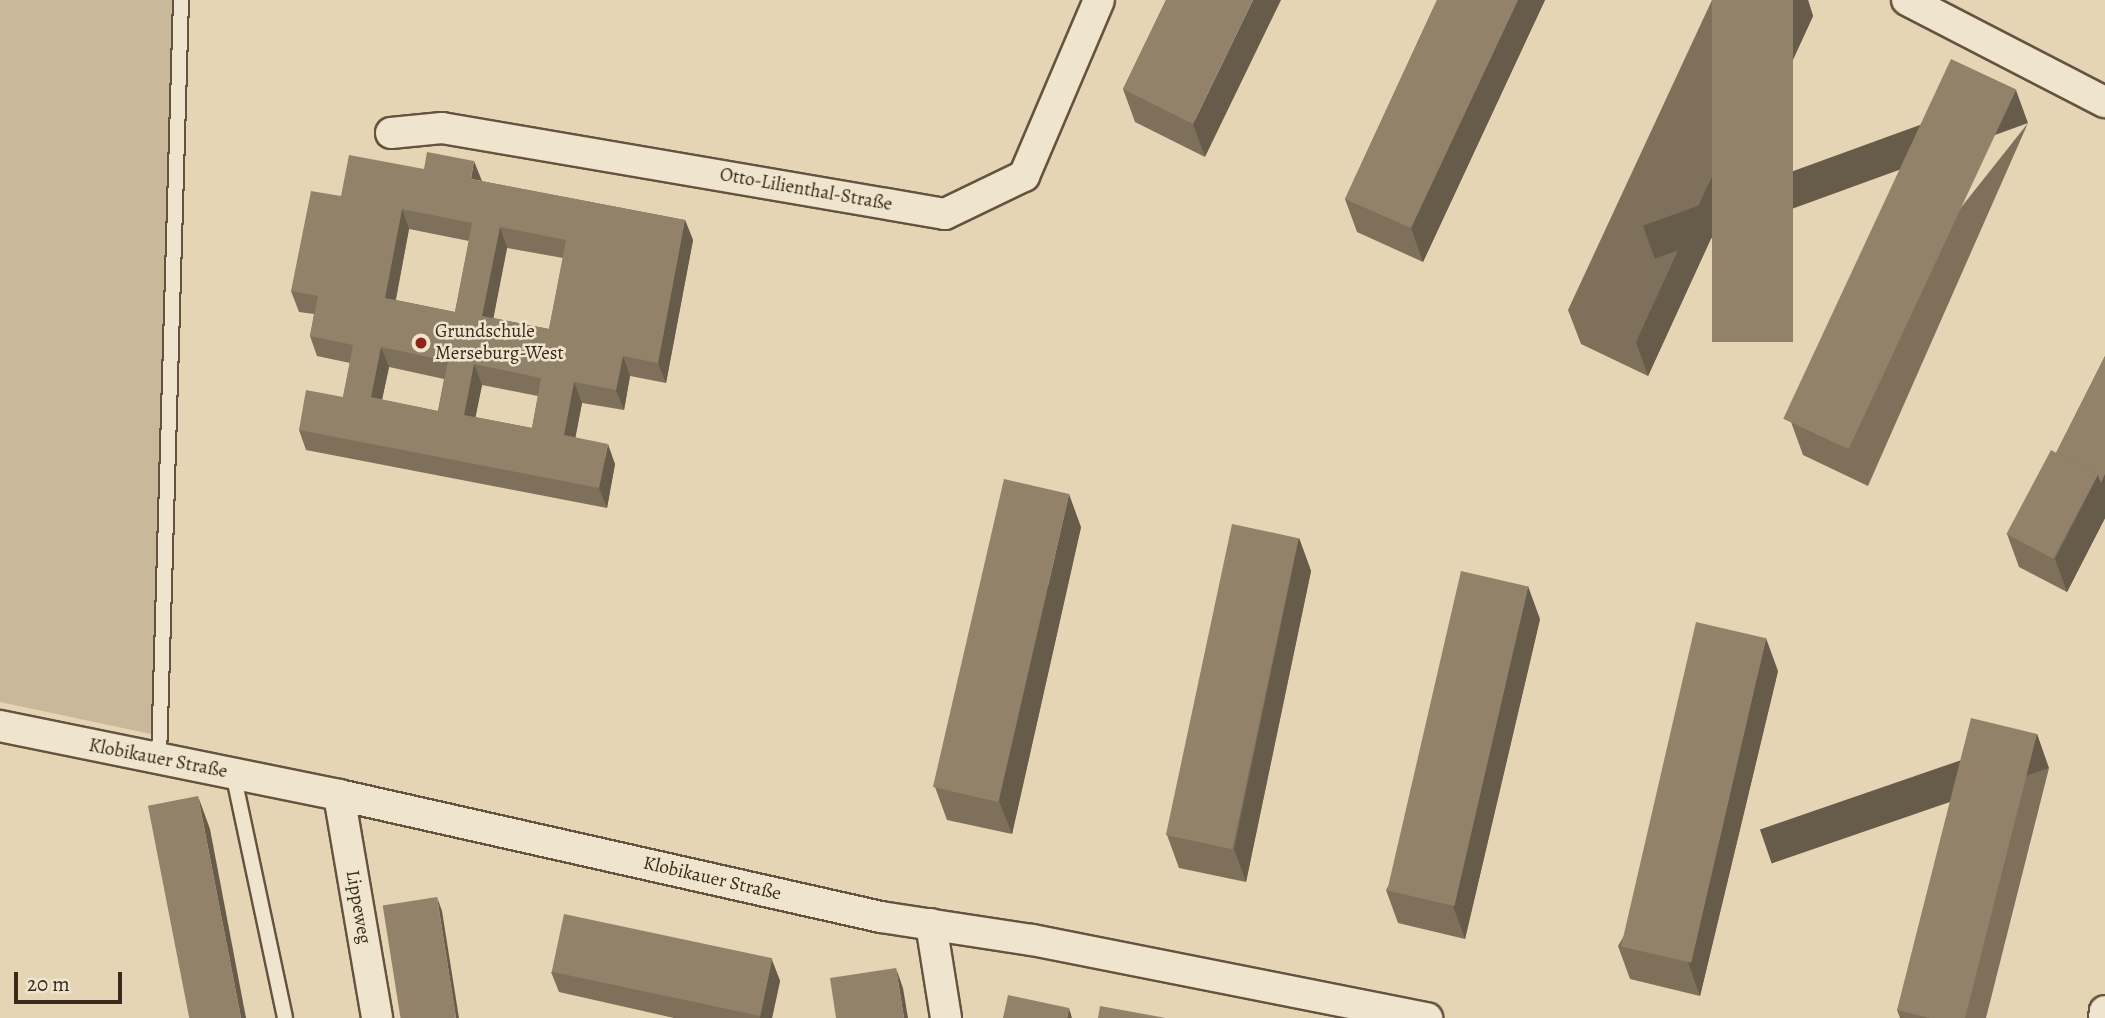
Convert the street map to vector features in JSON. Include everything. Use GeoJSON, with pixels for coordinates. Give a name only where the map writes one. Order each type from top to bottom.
{"type":"FeatureCollection","features":[{"type":"Feature","properties":{"kind":"street","name":"Otto-Lilienthal-Straße"},"geometry":{"type":"LineString","coordinates":[[391,133],[442,128],[945,214],[1024,176],[1099,0]]}},
{"type":"Feature","properties":{"kind":"street"},"geometry":{"type":"LineString","coordinates":[[1907,0],[2105,102]]}},
{"type":"Feature","properties":{"kind":"street","name":"Klobikauer Straße"},"geometry":{"type":"LineString","coordinates":[[0,726],[339,795],[867,914],[1427,1018]]}},
{"type":"Feature","properties":{"kind":"street","name":"Lippeweg"},"geometry":{"type":"LineString","coordinates":[[339,795],[377,1018]]}},
{"type":"Feature","properties":{"kind":"street"},"geometry":{"type":"LineString","coordinates":[[931,924],[946,1018]]}},
{"type":"Feature","properties":{"kind":"street"},"geometry":{"type":"LineString","coordinates":[[2104,1018],[2105,1011]]}},
{"type":"Feature","properties":{"kind":"lane"},"geometry":{"type":"LineString","coordinates":[[159,758],[181,0]]}},
{"type":"Feature","properties":{"kind":"lane"},"geometry":{"type":"LineString","coordinates":[[233,773],[285,1018]]}},
{"type":"Feature","properties":{"kind":"shaded area"},"geometry":{"type":"Polygon","coordinates":[[[0,0],[179,0],[151,734],[0,702],[0,0]]]}},
{"type":"Feature","properties":{"kind":"building"},"geometry":{"type":"Polygon","coordinates":[[[1166,0],[1253,0],[1193,124],[1123,89],[1166,0]]]}},
{"type":"Feature","properties":{"kind":"building"},"geometry":{"type":"Polygon","coordinates":[[[1437,0],[1518,0],[1411,228],[1345,199],[1437,0]]]}},
{"type":"Feature","properties":{"kind":"building"},"geometry":{"type":"Polygon","coordinates":[[[1712,0],[1793,0],[1793,342],[1712,342],[1712,0]]]}},
{"type":"Feature","properties":{"kind":"building"},"geometry":{"type":"Polygon","coordinates":[[[1951,59],[2016,89],[1848,449],[1783,419],[1951,59]]]}},
{"type":"Feature","properties":{"kind":"building","name":"Grundschule Merseburg-West"},"geometry":{"type":"Polygon","coordinates":[[[427,152],[474,161],[471,179],[685,220],[658,363],[623,356],[616,390],[574,382],[564,435],[608,444],[599,488],[299,430],[306,390],[343,397],[353,345],[310,336],[318,296],[291,291],[311,191],[341,196],[349,155],[424,169],[427,152]],[[402,209],[385,298],[455,312],[472,223],[402,209]],[[500,227],[482,316],[549,329],[566,240],[500,227]],[[381,347],[371,397],[438,411],[448,361],[381,347]],[[474,364],[464,415],[532,428],[541,378],[474,364]]]}},
{"type":"Feature","properties":{"kind":"building"},"geometry":{"type":"Polygon","coordinates":[[[2105,356],[2105,474],[2101,483],[2098,475],[2056,453],[2105,356]]]}},
{"type":"Feature","properties":{"kind":"building"},"geometry":{"type":"Polygon","coordinates":[[[2051,450],[2098,475],[2053,559],[2006,534],[2051,450]]]}},
{"type":"Feature","properties":{"kind":"building"},"geometry":{"type":"Polygon","coordinates":[[[1004,479],[1069,494],[998,802],[933,787],[1004,479]]]}},
{"type":"Feature","properties":{"kind":"building"},"geometry":{"type":"Polygon","coordinates":[[[1232,524],[1299,538],[1232,849],[1166,835],[1232,524]]]}},
{"type":"Feature","properties":{"kind":"building"},"geometry":{"type":"Polygon","coordinates":[[[1461,571],[1528,587],[1454,906],[1387,891],[1461,571]]]}},
{"type":"Feature","properties":{"kind":"building"},"geometry":{"type":"Polygon","coordinates":[[[1696,622],[1766,638],[1691,963],[1621,946],[1696,622]]]}},
{"type":"Feature","properties":{"kind":"building"},"geometry":{"type":"Polygon","coordinates":[[[1971,718],[2037,734],[1965,1018],[1930,1018],[1897,1010],[1971,718]]]}},
{"type":"Feature","properties":{"kind":"building"},"geometry":{"type":"Polygon","coordinates":[[[198,796],[241,1018],[189,1018],[148,806],[198,796]]]}},
{"type":"Feature","properties":{"kind":"building"},"geometry":{"type":"Polygon","coordinates":[[[437,897],[456,1017],[400,1018],[383,906],[437,897]]]}},
{"type":"Feature","properties":{"kind":"building"},"geometry":{"type":"Polygon","coordinates":[[[564,914],[772,958],[760,1016],[552,972],[564,914]]]}},
{"type":"Feature","properties":{"kind":"building"},"geometry":{"type":"Polygon","coordinates":[[[896,968],[904,1018],[836,1018],[830,978],[896,968]]]}},
{"type":"Feature","properties":{"kind":"building"},"geometry":{"type":"Polygon","coordinates":[[[1008,995],[1069,1008],[1067,1018],[1003,1018],[1008,995]]]}},
{"type":"Feature","properties":{"kind":"building"},"geometry":{"type":"Polygon","coordinates":[[[1100,1006],[1166,1018],[1098,1018],[1100,1006]]]}},
{"type":"Feature","properties":{"kind":"place","name":"Grundschule Merseburg-West"},"geometry":{"type":"Point","coordinates":[421,343]}}]}
